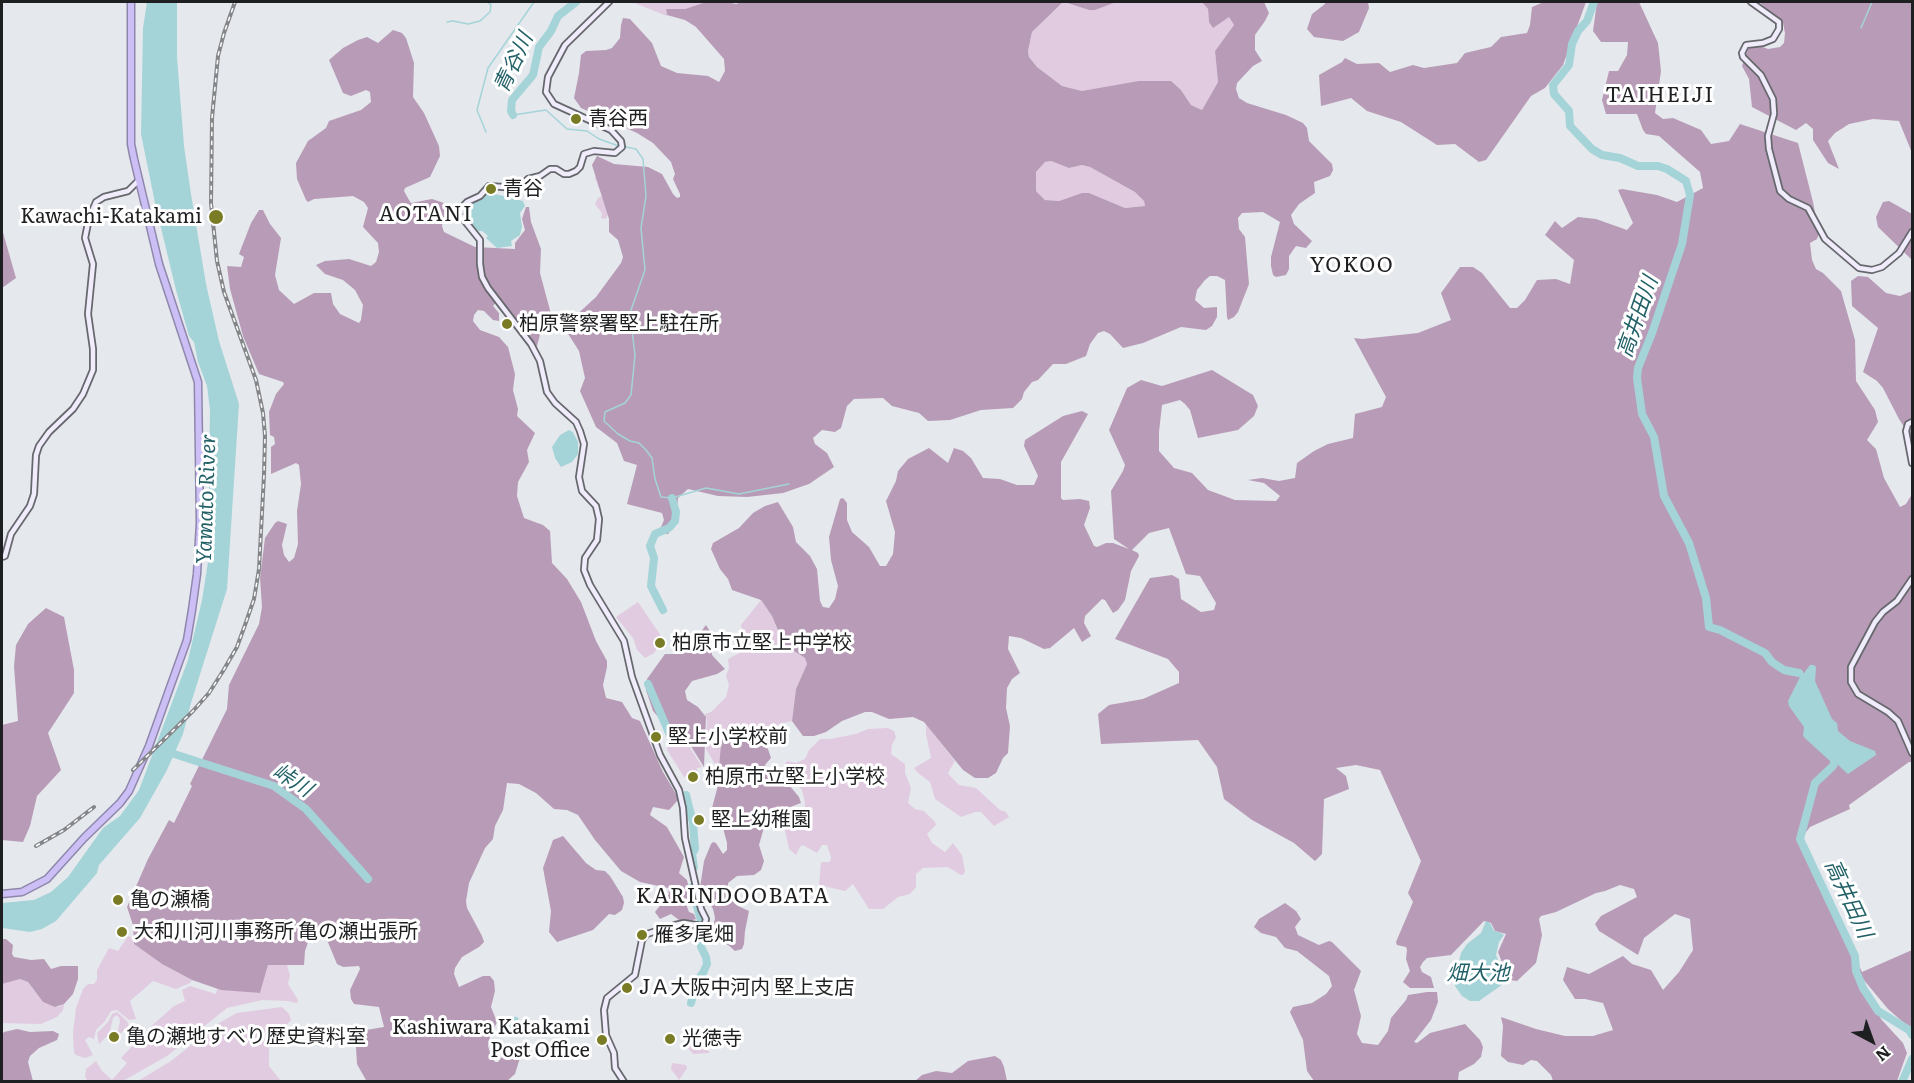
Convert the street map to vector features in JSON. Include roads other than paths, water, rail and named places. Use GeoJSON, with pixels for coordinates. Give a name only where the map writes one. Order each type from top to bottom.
{"type":"FeatureCollection","features":[{"type":"Feature","properties":{"kind":"highway"},"geometry":{"type":"LineString","coordinates":[[2,894],[22,892],[47,879],[120,803],[138,774],[187,640],[197,574],[200,523],[198,382],[159,264],[131,144],[130,2]]}},
{"type":"Feature","properties":{"kind":"main road"},"geometry":{"type":"LineString","coordinates":[[609,2],[565,45],[548,77],[546,92],[554,104],[611,130],[621,141],[622,147],[615,153],[594,151],[585,154],[580,167],[569,174],[550,169],[540,176],[528,179],[517,188],[489,186],[480,196],[467,202],[462,207],[460,215],[480,240],[482,277],[488,288],[531,344],[540,361],[547,392],[555,403],[576,422],[580,431],[584,444],[579,477],[582,491],[596,506],[600,519],[597,540],[585,558],[584,570],[590,585],[624,641],[632,677],[660,755],[679,790],[683,807],[685,838],[701,909],[706,920],[700,926],[684,923],[647,934],[642,940],[635,975],[607,998],[604,1010],[606,1035],[614,1053],[615,1068],[624,1082]]}},
{"type":"Feature","properties":{"kind":"main road"},"geometry":{"type":"LineString","coordinates":[[1751,2],[1779,22],[1779,29],[1773,39],[1769,42],[1746,45],[1742,53],[1743,57],[1761,75],[1773,99],[1774,114],[1768,136],[1780,191],[1789,199],[1808,208],[1825,238],[1859,268],[1872,270],[1882,267],[1899,253],[1912,232]]}},
{"type":"Feature","properties":{"kind":"main road"},"geometry":{"type":"LineString","coordinates":[[2,557],[5,556],[11,534],[30,506],[34,494],[36,455],[39,446],[49,432],[73,409],[83,394],[93,370],[93,349],[88,315],[93,264],[85,237],[89,218],[96,202],[104,197],[128,192],[139,180]]}},
{"type":"Feature","properties":{"kind":"main road"},"geometry":{"type":"LineString","coordinates":[[1912,422],[1908,424],[1906,431],[1912,463]]}},
{"type":"Feature","properties":{"kind":"main road"},"geometry":{"type":"LineString","coordinates":[[1912,579],[1897,601],[1875,622],[1851,667],[1851,682],[1858,694],[1888,712],[1898,721],[1912,753]]}},
{"type":"Feature","properties":{"kind":"water"},"geometry":{"type":"Polygon","coordinates":[[[147,2],[177,2],[177,57],[184,146],[191,194],[206,284],[219,341],[239,404],[227,589],[183,734],[167,770],[140,818],[99,865],[97,873],[56,921],[42,929],[30,932],[2,928],[2,903],[34,900],[51,892],[68,877],[103,828],[120,816],[139,790],[188,660],[208,562],[210,410],[207,386],[176,290],[141,134],[143,28],[147,2]]]}},
{"type":"Feature","properties":{"kind":"water"},"geometry":{"type":"Polygon","coordinates":[[[487,192],[523,201],[525,206],[520,213],[522,227],[520,235],[511,241],[512,246],[497,248],[486,238],[488,236],[471,225],[474,221],[467,214],[462,216],[463,208],[467,204],[481,198],[487,192]]]}},
{"type":"Feature","properties":{"kind":"water"},"geometry":{"type":"Polygon","coordinates":[[[569,430],[573,432],[578,442],[578,454],[572,462],[561,467],[552,447],[560,435],[569,430]]]}},
{"type":"Feature","properties":{"kind":"water"},"geometry":{"type":"Polygon","coordinates":[[[1810,665],[1816,667],[1815,681],[1832,719],[1837,723],[1838,731],[1850,741],[1875,751],[1876,755],[1848,774],[1838,765],[1830,766],[1830,761],[1803,736],[1804,727],[1789,706],[1788,701],[1800,677],[1798,674],[1804,673],[1810,665]]]}},
{"type":"Feature","properties":{"kind":"water","name":"畑大池"},"geometry":{"type":"Polygon","coordinates":[[[1486,921],[1490,923],[1494,931],[1504,935],[1499,942],[1496,955],[1506,982],[1479,1001],[1470,1001],[1462,996],[1455,986],[1457,969],[1461,953],[1467,944],[1481,933],[1486,921]]]}},
{"type":"Feature","properties":{"kind":"water"},"geometry":{"type":"Polygon","coordinates":[[[504,1016],[519,1019],[515,1022],[519,1026],[513,1033],[506,1031],[503,1024],[504,1016]]]}},
{"type":"Feature","properties":{"kind":"waterway"},"geometry":{"type":"LineString","coordinates":[[447,22],[468,24],[480,21],[490,12],[491,5],[488,2]]}},
{"type":"Feature","properties":{"kind":"waterway"},"geometry":{"type":"LineString","coordinates":[[486,132],[477,110],[488,68],[534,2]]}},
{"type":"Feature","properties":{"kind":"waterway","name":"青谷川"},"geometry":{"type":"LineString","coordinates":[[513,115],[512,100],[533,75],[539,47],[551,31],[558,16],[576,2]]}},
{"type":"Feature","properties":{"kind":"waterway","name":"高井田川"},"geometry":{"type":"LineString","coordinates":[[1594,2],[1587,21],[1578,31],[1572,44],[1569,65],[1553,85],[1554,94],[1569,111],[1570,126],[1592,149],[1602,155],[1620,158],[1638,166],[1658,166],[1667,169],[1686,181],[1690,195],[1682,244],[1638,368],[1637,378],[1642,414],[1654,437],[1664,496],[1689,543],[1706,598],[1709,627],[1720,630],[1765,653],[1772,662],[1784,670],[1799,673]]}},
{"type":"Feature","properties":{"kind":"waterway"},"geometry":{"type":"LineString","coordinates":[[1861,28],[1872,2]]}},
{"type":"Feature","properties":{"kind":"waterway"},"geometry":{"type":"LineString","coordinates":[[513,115],[546,110],[567,129],[587,131],[599,139],[636,149],[643,159],[646,196],[641,228],[645,270],[630,313],[635,355],[631,395],[625,403],[605,412],[604,421],[618,434],[639,443],[646,450],[652,458],[661,497],[672,498],[706,488],[739,494],[789,484]]}},
{"type":"Feature","properties":{"kind":"waterway","name":"青谷川"},"geometry":{"type":"LineString","coordinates":[[663,610],[651,586],[654,558],[650,546],[655,534],[669,528],[675,521],[676,512],[672,498]]}},
{"type":"Feature","properties":{"kind":"waterway","name":"青谷川"},"geometry":{"type":"LineString","coordinates":[[648,684],[672,740]]}},
{"type":"Feature","properties":{"kind":"waterway","name":"峠川"},"geometry":{"type":"LineString","coordinates":[[171,753],[274,786],[306,809],[368,879]]}},
{"type":"Feature","properties":{"kind":"waterway","name":"高井田川"},"geometry":{"type":"LineString","coordinates":[[1833,766],[1815,783],[1800,839],[1855,956],[1856,971],[1863,988],[1878,1011],[1909,1030],[1912,1035]]}},
{"type":"Feature","properties":{"kind":"waterway","name":"青谷川"},"geometry":{"type":"LineString","coordinates":[[686,795],[693,823],[694,867]]}},
{"type":"Feature","properties":{"kind":"waterway","name":"青谷川"},"geometry":{"type":"LineString","coordinates":[[691,1003],[697,981],[707,964],[701,947],[701,921],[692,887]]}},
{"type":"Feature","properties":{"kind":"waterway","name":"高井田川"},"geometry":{"type":"LineString","coordinates":[[1902,1082],[1912,1059]]}},
{"type":"Feature","properties":{"kind":"railway"},"geometry":{"type":"LineString","coordinates":[[133,770],[193,711],[209,693],[223,671],[237,647],[245,625],[254,599],[259,569],[264,475],[263,413],[256,380],[224,292],[217,261],[211,203],[212,118],[218,56],[235,2]]}},
{"type":"Feature","properties":{"kind":"railway"},"geometry":{"type":"LineString","coordinates":[[36,846],[64,830],[94,807]]}},
{"type":"Feature","properties":{"kind":"place","name":"青谷西"},"geometry":{"type":"Point","coordinates":[576,119]}},
{"type":"Feature","properties":{"kind":"place","name":"青谷"},"geometry":{"type":"Point","coordinates":[491,189]}},
{"type":"Feature","properties":{"kind":"place","name":"Kawachi-Katakami"},"geometry":{"type":"Point","coordinates":[216,217]}},
{"type":"Feature","properties":{"kind":"place","name":"柏原警察署堅上駐在所"},"geometry":{"type":"Point","coordinates":[507,324]}},
{"type":"Feature","properties":{"kind":"place","name":"柏原市立堅上中学校"},"geometry":{"type":"Point","coordinates":[660,643]}},
{"type":"Feature","properties":{"kind":"place","name":"堅上小学校前"},"geometry":{"type":"Point","coordinates":[656,737]}},
{"type":"Feature","properties":{"kind":"place","name":"柏原市立堅上小学校"},"geometry":{"type":"Point","coordinates":[693,777]}},
{"type":"Feature","properties":{"kind":"place","name":"堅上幼稚園"},"geometry":{"type":"Point","coordinates":[699,820]}},
{"type":"Feature","properties":{"kind":"place","name":"亀の瀬橋"},"geometry":{"type":"Point","coordinates":[118,900]}},
{"type":"Feature","properties":{"kind":"place","name":"大和川河川事務所 亀の瀬出張所"},"geometry":{"type":"Point","coordinates":[122,932]}},
{"type":"Feature","properties":{"kind":"place","name":"雁多尾畑"},"geometry":{"type":"Point","coordinates":[642,935]}},
{"type":"Feature","properties":{"kind":"place","name":"JＡ大阪中河内 堅上支店"},"geometry":{"type":"Point","coordinates":[627,988]}},
{"type":"Feature","properties":{"kind":"place","name":"亀の瀬地すべり歴史資料室"},"geometry":{"type":"Point","coordinates":[114,1037]}},
{"type":"Feature","properties":{"kind":"place","name":"光徳寺"},"geometry":{"type":"Point","coordinates":[670,1039]}},
{"type":"Feature","properties":{"kind":"place","name":"Kashiwara Katakami Post Office"},"geometry":{"type":"Point","coordinates":[602,1040]}},
{"type":"Feature","properties":{"kind":"district","name":"TAIHEIJI"},"geometry":{"type":"Point","coordinates":[1660,96]}},
{"type":"Feature","properties":{"kind":"district","name":"AOTANI"},"geometry":{"type":"Point","coordinates":[426,215]}},
{"type":"Feature","properties":{"kind":"district","name":"YOKOO"},"geometry":{"type":"Point","coordinates":[1352,266]}},
{"type":"Feature","properties":{"kind":"district","name":"KARINDOOBATA"},"geometry":{"type":"Point","coordinates":[733,897]}},
{"type":"Feature","properties":{"kind":"water label","name":"Yamato River"},"geometry":{"type":"Point","coordinates":[207,499]}}]}
